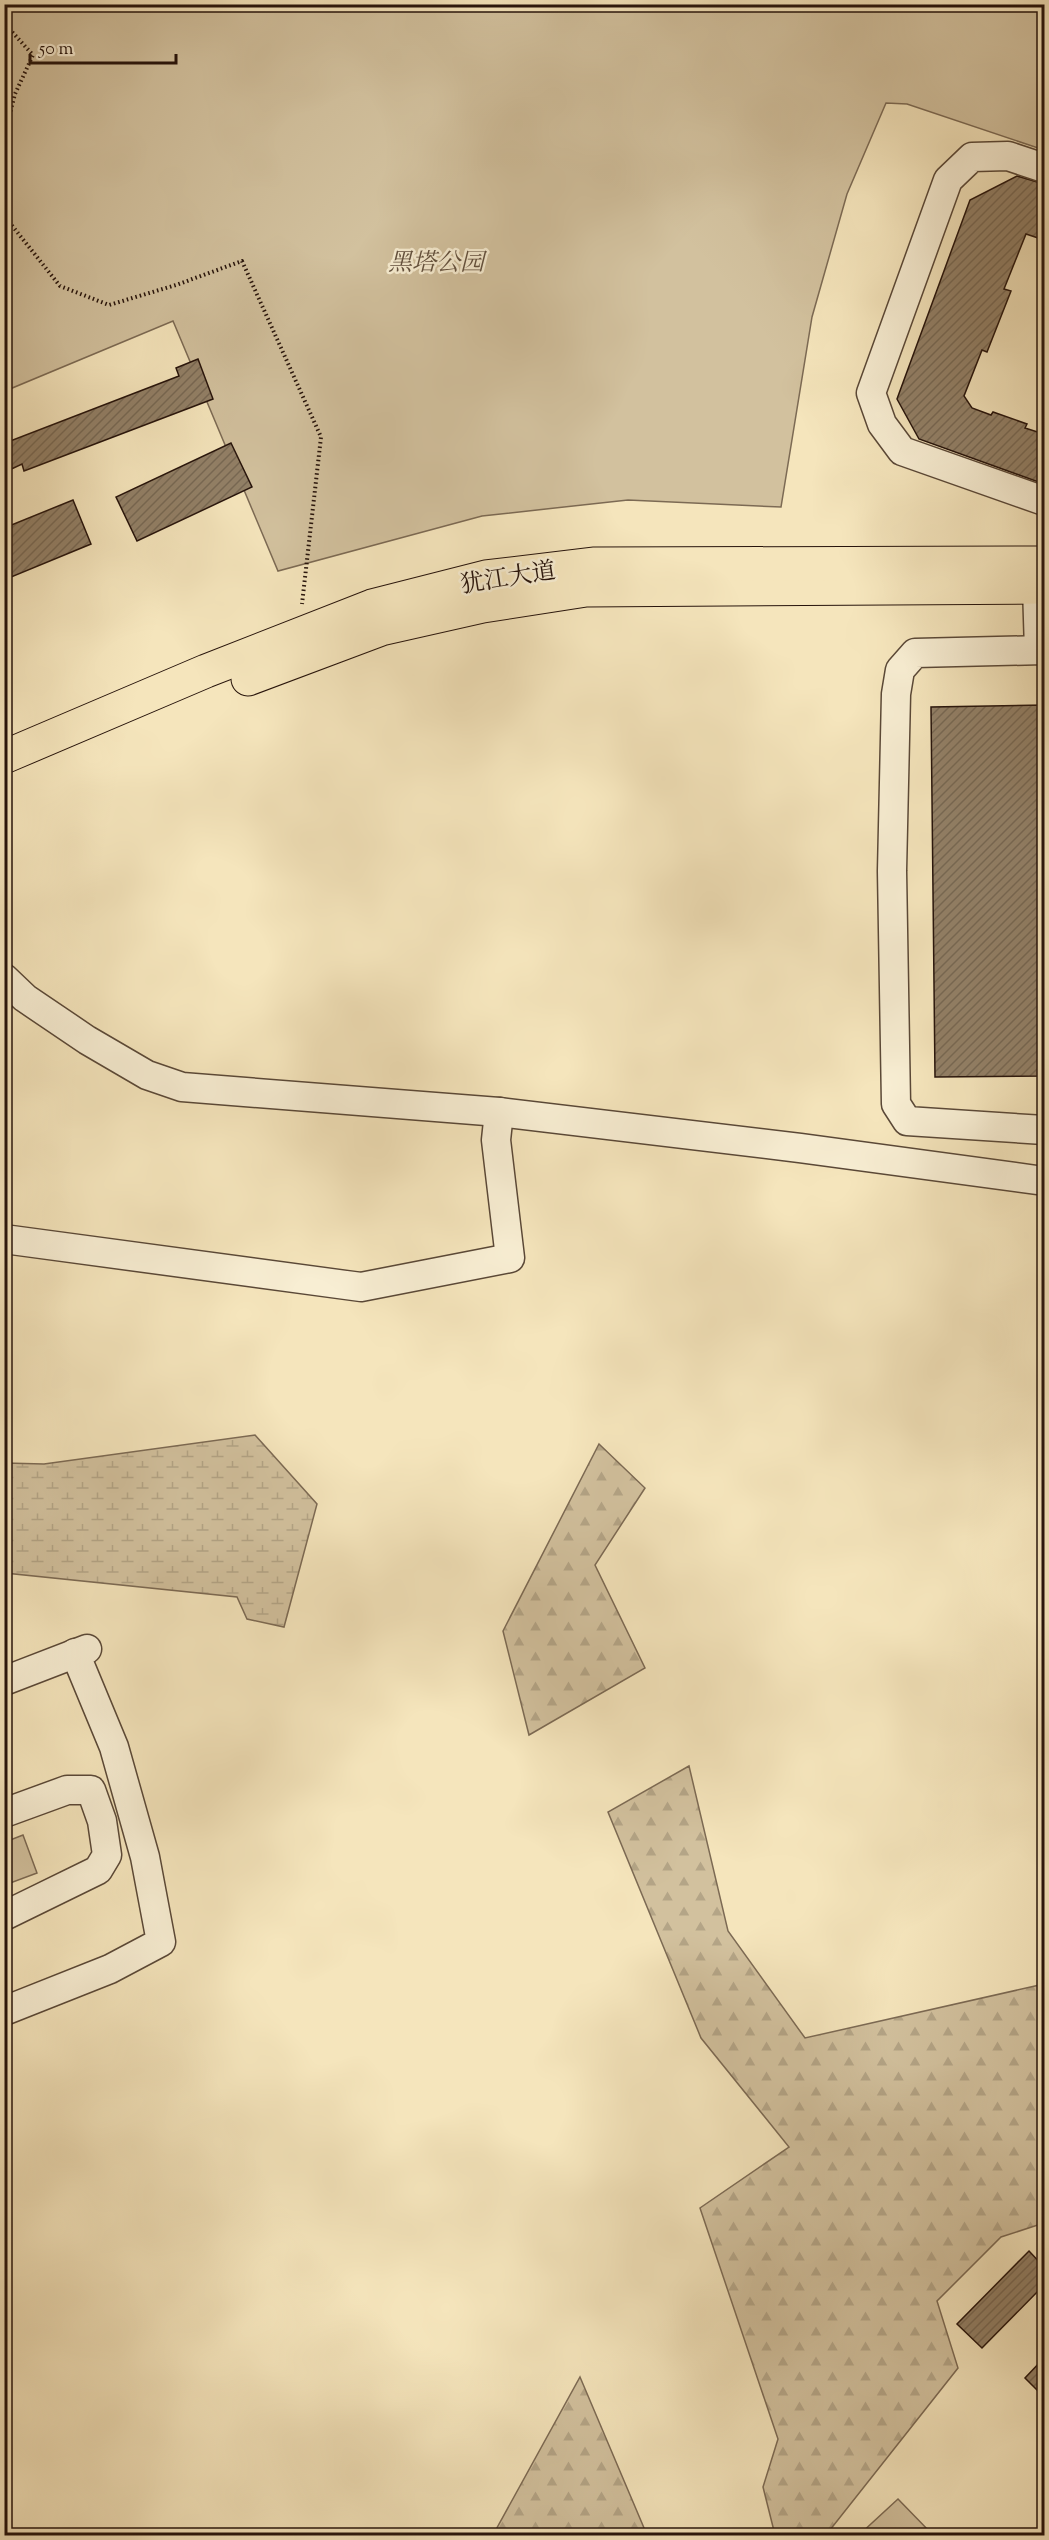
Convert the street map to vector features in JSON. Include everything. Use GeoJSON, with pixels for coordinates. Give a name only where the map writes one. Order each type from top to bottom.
{"type":"FeatureCollection","features":[{"type":"Feature","properties":{"kind":"main road","name":"犹江大道"},"geometry":{"type":"LineString","coordinates":[[4,757],[206,671],[372,606],[486,577],[595,564],[1042,579]]}},
{"type":"Feature","properties":{"kind":"main road","name":"犹江大道"},"geometry":{"type":"LineString","coordinates":[[4,778],[214,691],[381,629],[483,606],[586,590],[1042,579]]}},
{"type":"Feature","properties":{"kind":"street"},"geometry":{"type":"LineString","coordinates":[[1044,168],[1008,156],[972,157],[948,180],[871,393],[882,424],[902,451],[1044,501]]}},
{"type":"Feature","properties":{"kind":"street"},"geometry":{"type":"LineString","coordinates":[[1042,579],[1042,650],[915,653],[900,670],[896,694],[892,871],[896,1104],[907,1121],[1044,1130]]}},
{"type":"Feature","properties":{"kind":"street"},"geometry":{"type":"LineString","coordinates":[[4,978],[25,998],[87,1040],[147,1075],[182,1087],[499,1112],[788,1146],[1044,1180]]}},
{"type":"Feature","properties":{"kind":"street"},"geometry":{"type":"LineString","coordinates":[[4,1239],[361,1287],[510,1258],[496,1140],[499,1112]]}},
{"type":"Feature","properties":{"kind":"street"},"geometry":{"type":"LineString","coordinates":[[4,1681],[81,1651],[114,1747],[145,1857],[161,1942],[110,1969],[4,2011]]}},
{"type":"Feature","properties":{"kind":"street"},"geometry":{"type":"LineString","coordinates":[[4,1814],[67,1790],[91,1790],[102,1821],[107,1855],[98,1870],[41,1900],[4,1916]]}},
{"type":"Feature","properties":{"kind":"path"},"geometry":{"type":"LineString","coordinates":[[4,17],[5,25],[33,55],[15,94],[4,136]]}},
{"type":"Feature","properties":{"kind":"path"},"geometry":{"type":"LineString","coordinates":[[4,187],[6,218],[60,286],[109,304],[176,285],[242,261],[321,437],[302,604]]}},
{"type":"Feature","properties":{"kind":"green space","name":"黑塔公园"},"geometry":{"type":"Polygon","coordinates":[[[5,5],[1044,5],[1044,150],[907,104],[886,103],[847,194],[812,317],[781,507],[628,500],[482,516],[278,571],[173,321],[5,391],[5,5]]]}},
{"type":"Feature","properties":{"kind":"green space"},"geometry":{"type":"Polygon","coordinates":[[[255,1435],[317,1504],[284,1627],[247,1619],[237,1597],[5,1573],[5,1463],[44,1464],[255,1435]]]}},
{"type":"Feature","properties":{"kind":"green space"},"geometry":{"type":"Polygon","coordinates":[[[599,1444],[645,1488],[595,1565],[645,1668],[529,1735],[503,1631],[599,1444]]]}},
{"type":"Feature","properties":{"kind":"green space"},"geometry":{"type":"Polygon","coordinates":[[[689,1766],[728,1931],[805,2038],[1044,1984],[1044,2223],[1001,2237],[937,2301],[958,2368],[826,2535],[775,2535],[763,2487],[778,2439],[700,2208],[789,2147],[701,2038],[608,1812],[689,1766]]]}},
{"type":"Feature","properties":{"kind":"green space"},"geometry":{"type":"Polygon","coordinates":[[[23,1835],[37,1873],[5,1885],[5,1842],[23,1835]]]}},
{"type":"Feature","properties":{"kind":"green space"},"geometry":{"type":"Polygon","coordinates":[[[580,2377],[647,2535],[493,2535],[580,2377]]]}},
{"type":"Feature","properties":{"kind":"green space"},"geometry":{"type":"Polygon","coordinates":[[[898,2499],[932,2534],[859,2535],[898,2499]]]}},
{"type":"Feature","properties":{"kind":"building"},"geometry":{"type":"Polygon","coordinates":[[[1017,176],[1044,184],[1044,240],[1026,234],[1004,289],[1011,291],[987,352],[982,350],[964,396],[972,408],[991,415],[993,412],[1027,424],[1025,428],[1044,434],[1044,484],[919,439],[897,399],[970,200],[1017,176]]]}},
{"type":"Feature","properties":{"kind":"building"},"geometry":{"type":"Polygon","coordinates":[[[198,359],[213,399],[24,471],[22,464],[5,472],[5,443],[179,376],[176,368],[198,359]]]}},
{"type":"Feature","properties":{"kind":"building"},"geometry":{"type":"Polygon","coordinates":[[[231,443],[252,487],[137,541],[116,497],[231,443]]]}},
{"type":"Feature","properties":{"kind":"building"},"geometry":{"type":"Polygon","coordinates":[[[73,500],[91,544],[4,580],[4,528],[73,500]]]}},
{"type":"Feature","properties":{"kind":"building"},"geometry":{"type":"Polygon","coordinates":[[[1044,705],[1044,1076],[935,1077],[931,707],[1044,705]]]}},
{"type":"Feature","properties":{"kind":"building"},"geometry":{"type":"Polygon","coordinates":[[[1029,2251],[1044,2267],[1044,2285],[982,2348],[957,2324],[1029,2251]]]}},
{"type":"Feature","properties":{"kind":"building"},"geometry":{"type":"Polygon","coordinates":[[[1044,2358],[1044,2397],[1025,2378],[1044,2358]]]}}]}
